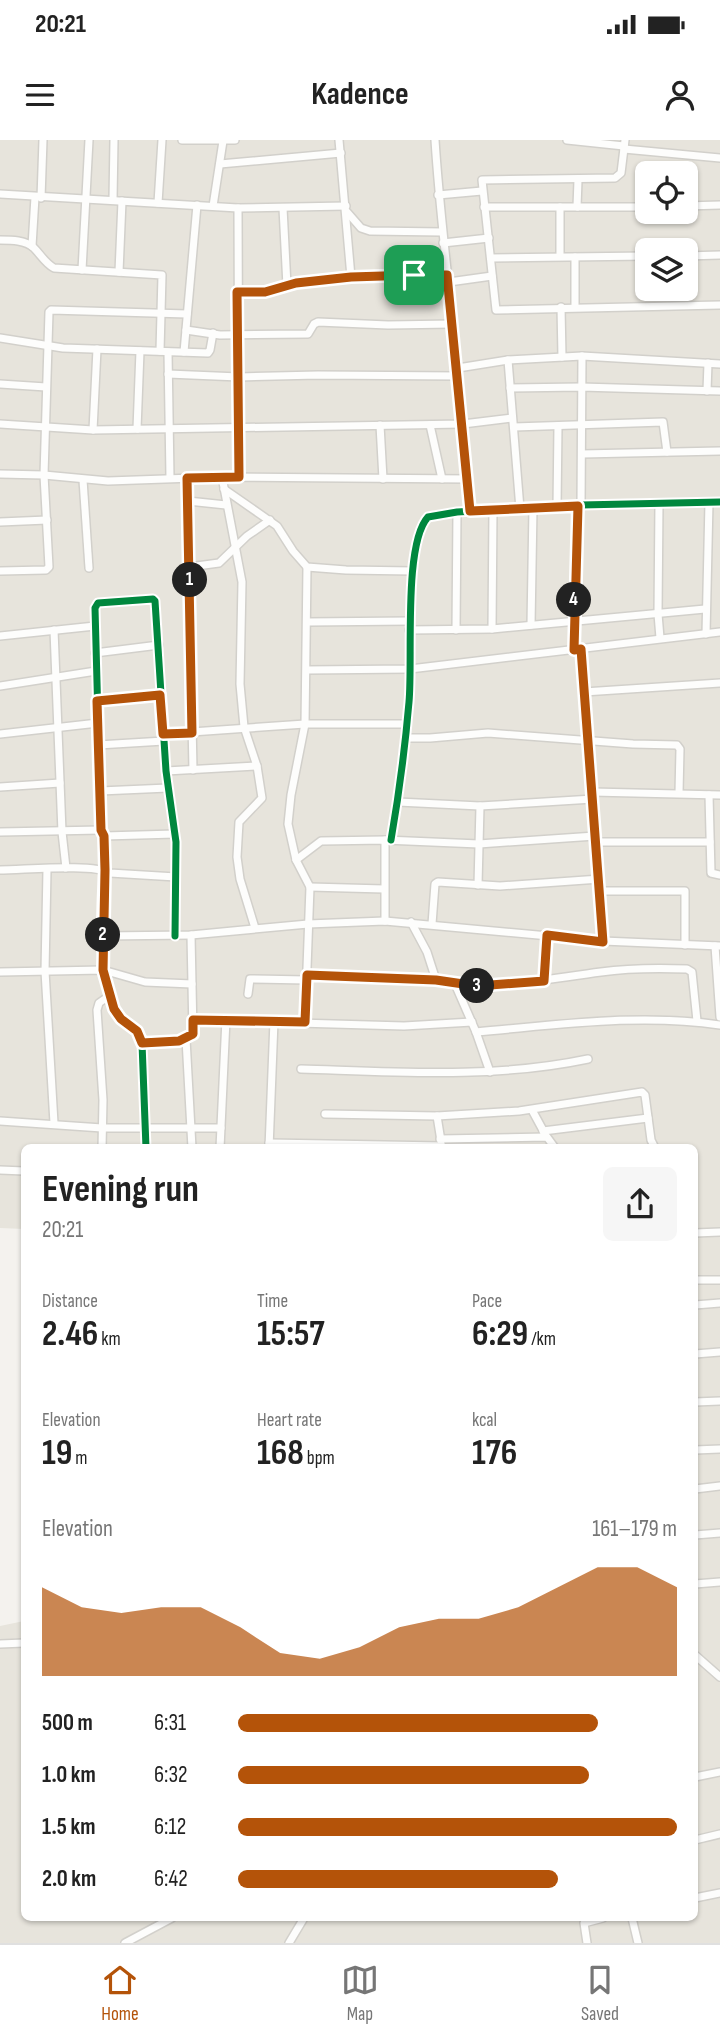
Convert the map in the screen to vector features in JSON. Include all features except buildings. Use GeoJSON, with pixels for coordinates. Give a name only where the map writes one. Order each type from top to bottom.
{"type":"FeatureCollection","features":[{"type":"Feature","properties":{"kind":"street"},"geometry":{"type":"LineString","coordinates":[[32,246],[43,140]]}},
{"type":"Feature","properties":{"kind":"street"},"geometry":{"type":"LineString","coordinates":[[82,270],[89,140]]}},
{"type":"Feature","properties":{"kind":"street"},"geometry":{"type":"LineString","coordinates":[[114,140],[119,272]]}},
{"type":"Feature","properties":{"kind":"street"},"geometry":{"type":"LineString","coordinates":[[158,203],[162,140]]}},
{"type":"Feature","properties":{"kind":"street"},"geometry":{"type":"LineString","coordinates":[[185,140],[234,140]]}},
{"type":"Feature","properties":{"kind":"street"},"geometry":{"type":"LineString","coordinates":[[339,140],[351,277]]}},
{"type":"Feature","properties":{"kind":"street"},"geometry":{"type":"LineString","coordinates":[[435,140],[438,195],[470,511]]}},
{"type":"Feature","properties":{"kind":"street"},"geometry":{"type":"LineString","coordinates":[[567,140],[720,158]]}},
{"type":"Feature","properties":{"kind":"street"},"geometry":{"type":"LineString","coordinates":[[213,206],[223,142]]}},
{"type":"Feature","properties":{"kind":"street"},"geometry":{"type":"LineString","coordinates":[[624,145],[618,176],[578,180],[484,179],[481,183],[496,310],[720,305]]}},
{"type":"Feature","properties":{"kind":"street"},"geometry":{"type":"LineString","coordinates":[[220,164],[341,153]]}},
{"type":"Feature","properties":{"kind":"street"},"geometry":{"type":"LineString","coordinates":[[577,208],[578,180]]}},
{"type":"Feature","properties":{"kind":"street"},"geometry":{"type":"LineString","coordinates":[[438,195],[482,191]]}},
{"type":"Feature","properties":{"kind":"street"},"geometry":{"type":"LineString","coordinates":[[0,194],[238,208],[346,209],[365,230],[442,232]]}},
{"type":"Feature","properties":{"kind":"street"},"geometry":{"type":"LineString","coordinates":[[184,352],[197,205]]}},
{"type":"Feature","properties":{"kind":"street"},"geometry":{"type":"LineString","coordinates":[[698,206],[720,205]]}},
{"type":"Feature","properties":{"kind":"street"},"geometry":{"type":"LineString","coordinates":[[484,207],[635,206]]}},
{"type":"Feature","properties":{"kind":"street"},"geometry":{"type":"LineString","coordinates":[[559,256],[560,207]]}},
{"type":"Feature","properties":{"kind":"street"},"geometry":{"type":"LineString","coordinates":[[238,208],[239,477]]}},
{"type":"Feature","properties":{"kind":"street"},"geometry":{"type":"LineString","coordinates":[[283,208],[287,286]]}},
{"type":"Feature","properties":{"kind":"street"},"geometry":{"type":"LineString","coordinates":[[443,243],[489,239]]}},
{"type":"Feature","properties":{"kind":"street"},"geometry":{"type":"LineString","coordinates":[[0,240],[32,246],[50,267],[162,275],[164,351],[169,374],[170,478]]}},
{"type":"Feature","properties":{"kind":"street"},"geometry":{"type":"LineString","coordinates":[[698,256],[720,255]]}},
{"type":"Feature","properties":{"kind":"street"},"geometry":{"type":"LineString","coordinates":[[491,258],[635,256]]}},
{"type":"Feature","properties":{"kind":"street"},"geometry":{"type":"LineString","coordinates":[[575,257],[575,307]]}},
{"type":"Feature","properties":{"kind":"street"},"geometry":{"type":"LineString","coordinates":[[237,292],[265,292],[287,286],[351,277],[492,276]]}},
{"type":"Feature","properties":{"kind":"street"},"geometry":{"type":"LineString","coordinates":[[561,307],[562,357]]}},
{"type":"Feature","properties":{"kind":"street"},"geometry":{"type":"LineString","coordinates":[[0,571],[48,569],[44,475],[47,315],[51,310],[187,314]]}},
{"type":"Feature","properties":{"kind":"street"},"geometry":{"type":"LineString","coordinates":[[186,330],[239,334],[308,334],[318,322],[453,324]]}},
{"type":"Feature","properties":{"kind":"street"},"geometry":{"type":"LineString","coordinates":[[0,338],[48,346],[210,352],[213,333]]}},
{"type":"Feature","properties":{"kind":"street"},"geometry":{"type":"LineString","coordinates":[[93,430],[97,349]]}},
{"type":"Feature","properties":{"kind":"street"},"geometry":{"type":"LineString","coordinates":[[137,429],[139,351]]}},
{"type":"Feature","properties":{"kind":"street"},"geometry":{"type":"LineString","coordinates":[[582,356],[582,454],[574,621],[589,741],[603,942]]}},
{"type":"Feature","properties":{"kind":"street"},"geometry":{"type":"LineString","coordinates":[[169,374],[239,377],[458,372],[508,360],[582,356],[720,364]]}},
{"type":"Feature","properties":{"kind":"street"},"geometry":{"type":"LineString","coordinates":[[508,360],[520,509]]}},
{"type":"Feature","properties":{"kind":"street"},"geometry":{"type":"LineString","coordinates":[[707,391],[708,363]]}},
{"type":"Feature","properties":{"kind":"street"},"geometry":{"type":"LineString","coordinates":[[0,384],[46,387]]}},
{"type":"Feature","properties":{"kind":"street"},"geometry":{"type":"LineString","coordinates":[[510,388],[720,391]]}},
{"type":"Feature","properties":{"kind":"street"},"geometry":{"type":"LineString","coordinates":[[0,424],[93,430],[430,425],[512,418]]}},
{"type":"Feature","properties":{"kind":"street"},"geometry":{"type":"LineString","coordinates":[[514,427],[663,422],[667,452]]}},
{"type":"Feature","properties":{"kind":"street"},"geometry":{"type":"LineString","coordinates":[[380,425],[383,479]]}},
{"type":"Feature","properties":{"kind":"street"},"geometry":{"type":"LineString","coordinates":[[430,425],[442,479]]}},
{"type":"Feature","properties":{"kind":"street"},"geometry":{"type":"LineString","coordinates":[[557,507],[558,426]]}},
{"type":"Feature","properties":{"kind":"street"},"geometry":{"type":"LineString","coordinates":[[582,454],[720,451]]}},
{"type":"Feature","properties":{"kind":"street"},"geometry":{"type":"LineString","coordinates":[[0,474],[44,475],[83,480],[222,477],[468,479]]}},
{"type":"Feature","properties":{"kind":"street"},"geometry":{"type":"LineString","coordinates":[[222,477],[242,582],[240,684],[244,727],[257,766],[262,798],[239,822],[237,857],[240,879],[255,928]]}},
{"type":"Feature","properties":{"kind":"street"},"geometry":{"type":"LineString","coordinates":[[187,478],[193,770]]}},
{"type":"Feature","properties":{"kind":"street"},"geometry":{"type":"LineString","coordinates":[[83,480],[89,568]]}},
{"type":"Feature","properties":{"kind":"street"},"geometry":{"type":"LineString","coordinates":[[224,489],[270,520],[307,567],[305,724],[288,824],[296,860],[310,887],[305,1022]]}},
{"type":"Feature","properties":{"kind":"street"},"geometry":{"type":"LineString","coordinates":[[188,501],[226,505]]}},
{"type":"Feature","properties":{"kind":"street"},"geometry":{"type":"LineString","coordinates":[[706,634],[709,502]]}},
{"type":"Feature","properties":{"kind":"street"},"geometry":{"type":"LineString","coordinates":[[385,920],[384,889],[388,840],[398,802],[407,724],[413,571],[422,523],[434,514],[470,511],[720,502]]}},
{"type":"Feature","properties":{"kind":"street"},"geometry":{"type":"LineString","coordinates":[[659,503],[660,638]]}},
{"type":"Feature","properties":{"kind":"street"},"geometry":{"type":"LineString","coordinates":[[531,625],[533,508]]}},
{"type":"Feature","properties":{"kind":"street"},"geometry":{"type":"LineString","coordinates":[[492,629],[493,510]]}},
{"type":"Feature","properties":{"kind":"street"},"geometry":{"type":"LineString","coordinates":[[456,630],[457,512]]}},
{"type":"Feature","properties":{"kind":"street"},"geometry":{"type":"LineString","coordinates":[[0,522],[47,520]]}},
{"type":"Feature","properties":{"kind":"street"},"geometry":{"type":"LineString","coordinates":[[189,567],[219,563],[270,520]]}},
{"type":"Feature","properties":{"kind":"street"},"geometry":{"type":"LineString","coordinates":[[307,567],[413,571]]}},
{"type":"Feature","properties":{"kind":"street"},"geometry":{"type":"LineString","coordinates":[[146,1144],[142,1043],[137,1031],[117,1015],[103,970],[105,870],[95,653],[97,603],[155,601],[166,771],[175,834],[175,936]]}},
{"type":"Feature","properties":{"kind":"street"},"geometry":{"type":"LineString","coordinates":[[410,630],[492,629],[705,609]]}},
{"type":"Feature","properties":{"kind":"street"},"geometry":{"type":"LineString","coordinates":[[308,622],[410,621]]}},
{"type":"Feature","properties":{"kind":"street"},"geometry":{"type":"LineString","coordinates":[[0,636],[95,626]]}},
{"type":"Feature","properties":{"kind":"street"},"geometry":{"type":"LineString","coordinates":[[54,630],[62,832],[66,868]]}},
{"type":"Feature","properties":{"kind":"street"},"geometry":{"type":"LineString","coordinates":[[306,670],[410,669],[720,632]]}},
{"type":"Feature","properties":{"kind":"street"},"geometry":{"type":"LineString","coordinates":[[95,653],[159,645]]}},
{"type":"Feature","properties":{"kind":"street"},"geometry":{"type":"LineString","coordinates":[[0,686],[96,671]]}},
{"type":"Feature","properties":{"kind":"street"},"geometry":{"type":"LineString","coordinates":[[584,692],[720,684]]}},
{"type":"Feature","properties":{"kind":"street"},"geometry":{"type":"LineString","coordinates":[[97,701],[160,695]]}},
{"type":"Feature","properties":{"kind":"street"},"geometry":{"type":"LineString","coordinates":[[0,734],[98,723]]}},
{"type":"Feature","properties":{"kind":"street"},"geometry":{"type":"LineString","coordinates":[[98,745],[244,727],[407,724]]}},
{"type":"Feature","properties":{"kind":"street"},"geometry":{"type":"LineString","coordinates":[[405,738],[488,733],[680,746],[679,793]]}},
{"type":"Feature","properties":{"kind":"street"},"geometry":{"type":"LineString","coordinates":[[166,771],[257,766]]}},
{"type":"Feature","properties":{"kind":"street"},"geometry":{"type":"LineString","coordinates":[[0,787],[60,783]]}},
{"type":"Feature","properties":{"kind":"street"},"geometry":{"type":"LineString","coordinates":[[100,791],[168,788]]}},
{"type":"Feature","properties":{"kind":"street"},"geometry":{"type":"LineString","coordinates":[[398,802],[481,806],[593,795],[720,795]]}},
{"type":"Feature","properties":{"kind":"street"},"geometry":{"type":"LineString","coordinates":[[709,795],[711,873],[720,876]]}},
{"type":"Feature","properties":{"kind":"street"},"geometry":{"type":"LineString","coordinates":[[478,885],[481,806]]}},
{"type":"Feature","properties":{"kind":"street"},"geometry":{"type":"LineString","coordinates":[[0,832],[175,834]]}},
{"type":"Feature","properties":{"kind":"street"},"geometry":{"type":"LineString","coordinates":[[296,860],[321,841],[388,840],[480,844],[596,839],[710,842]]}},
{"type":"Feature","properties":{"kind":"street"},"geometry":{"type":"LineString","coordinates":[[0,870],[66,868],[176,877]]}},
{"type":"Feature","properties":{"kind":"street"},"geometry":{"type":"LineString","coordinates":[[47,870],[45,971],[54,1123]]}},
{"type":"Feature","properties":{"kind":"street"},"geometry":{"type":"LineString","coordinates":[[432,924],[436,883],[521,885],[600,879]]}},
{"type":"Feature","properties":{"kind":"street"},"geometry":{"type":"LineString","coordinates":[[310,887],[384,889]]}},
{"type":"Feature","properties":{"kind":"street"},"geometry":{"type":"LineString","coordinates":[[600,891],[685,891],[685,945]]}},
{"type":"Feature","properties":{"kind":"street"},"geometry":{"type":"LineString","coordinates":[[103,936],[191,936],[255,928],[385,920],[603,942],[717,946],[720,1017]]}},
{"type":"Feature","properties":{"kind":"street"},"geometry":{"type":"LineString","coordinates":[[411,922],[427,952],[436,980]]}},
{"type":"Feature","properties":{"kind":"street"},"geometry":{"type":"LineString","coordinates":[[544,981],[547,935]]}},
{"type":"Feature","properties":{"kind":"street"},"geometry":{"type":"LineString","coordinates":[[142,1043],[186,1039],[193,1034],[191,936]]}},
{"type":"Feature","properties":{"kind":"street"},"geometry":{"type":"LineString","coordinates":[[0,972],[103,970],[145,982],[191,984]]}},
{"type":"Feature","properties":{"kind":"street"},"geometry":{"type":"LineString","coordinates":[[248,995],[250,979],[307,977],[436,980],[494,986],[624,970],[690,970],[697,1021]]}},
{"type":"Feature","properties":{"kind":"street"},"geometry":{"type":"LineString","coordinates":[[455,984],[490,1072]]}},
{"type":"Feature","properties":{"kind":"street"},"geometry":{"type":"LineString","coordinates":[[102,1144],[102,1074],[97,1010],[99,1003],[109,996]]}},
{"type":"Feature","properties":{"kind":"street"},"geometry":{"type":"LineString","coordinates":[[220,1144],[226,1019]]}},
{"type":"Feature","properties":{"kind":"street"},"geometry":{"type":"LineString","coordinates":[[476,1032],[595,1021],[654,1019],[720,1025]]}},
{"type":"Feature","properties":{"kind":"street"},"geometry":{"type":"LineString","coordinates":[[193,1020],[404,1026],[472,1022]]}},
{"type":"Feature","properties":{"kind":"street"},"geometry":{"type":"LineString","coordinates":[[269,1144],[274,1021]]}},
{"type":"Feature","properties":{"kind":"street"},"geometry":{"type":"LineString","coordinates":[[186,1039],[192,1144]]}},
{"type":"Feature","properties":{"kind":"street"},"geometry":{"type":"LineString","coordinates":[[301,1069],[490,1072],[553,1066],[588,1059]]}},
{"type":"Feature","properties":{"kind":"street"},"geometry":{"type":"LineString","coordinates":[[324,1114],[437,1116],[532,1110],[642,1092],[645,1095],[653,1144]]}},
{"type":"Feature","properties":{"kind":"street"},"geometry":{"type":"LineString","coordinates":[[532,1110],[552,1144]]}},
{"type":"Feature","properties":{"kind":"street"},"geometry":{"type":"LineString","coordinates":[[437,1116],[442,1144],[545,1134],[648,1118]]}},
{"type":"Feature","properties":{"kind":"street"},"geometry":{"type":"LineString","coordinates":[[0,1121],[102,1128],[221,1128]]}},
{"type":"Feature","properties":{"kind":"street"},"geometry":{"type":"LineString","coordinates":[[0,1170],[21,1171]]}},
{"type":"Feature","properties":{"kind":"street"},"geometry":{"type":"LineString","coordinates":[[698,1233],[720,1231]]}},
{"type":"Feature","properties":{"kind":"street"},"geometry":{"type":"LineString","coordinates":[[698,1280],[720,1280]]}},
{"type":"Feature","properties":{"kind":"street"},"geometry":{"type":"LineString","coordinates":[[698,1305],[720,1303]]}},
{"type":"Feature","properties":{"kind":"street"},"geometry":{"type":"LineString","coordinates":[[698,1354],[720,1352]]}},
{"type":"Feature","properties":{"kind":"street"},"geometry":{"type":"LineString","coordinates":[[698,1402],[720,1401]]}},
{"type":"Feature","properties":{"kind":"street"},"geometry":{"type":"LineString","coordinates":[[698,1450],[720,1449]]}},
{"type":"Feature","properties":{"kind":"street"},"geometry":{"type":"LineString","coordinates":[[698,1489],[720,1486]]}},
{"type":"Feature","properties":{"kind":"street"},"geometry":{"type":"LineString","coordinates":[[698,1535],[720,1533]]}},
{"type":"Feature","properties":{"kind":"street"},"geometry":{"type":"LineString","coordinates":[[698,1584],[720,1582]]}},
{"type":"Feature","properties":{"kind":"street"},"geometry":{"type":"LineString","coordinates":[[0,1644],[21,1643]]}},
{"type":"Feature","properties":{"kind":"street"},"geometry":{"type":"LineString","coordinates":[[698,1659],[717,1675],[720,1684]]}},
{"type":"Feature","properties":{"kind":"street"},"geometry":{"type":"LineString","coordinates":[[698,1776],[720,1772]]}},
{"type":"Feature","properties":{"kind":"street"},"geometry":{"type":"LineString","coordinates":[[698,1839],[720,1834]]}},
{"type":"Feature","properties":{"kind":"street"},"geometry":{"type":"LineString","coordinates":[[698,1897],[720,1893]]}},
{"type":"Feature","properties":{"kind":"street"},"geometry":{"type":"LineString","coordinates":[[125,1943],[166,1921]]}},
{"type":"Feature","properties":{"kind":"street"},"geometry":{"type":"LineString","coordinates":[[289,1943],[301,1921]]}},
{"type":"Feature","properties":{"kind":"street"},"geometry":{"type":"LineString","coordinates":[[587,1943],[584,1923],[592,1921]]}},
{"type":"Feature","properties":{"kind":"street"},"geometry":{"type":"LineString","coordinates":[[633,1921],[638,1943]]}},
{"type":"Feature","properties":{"kind":"shaded area"},"geometry":{"type":"Polygon","coordinates":[[[0,140],[720,140],[720,1943],[0,1943],[0,1626],[21,1622],[21,1921],[698,1921],[698,1144],[21,1144],[21,1229],[0,1228],[0,140]]]}},
{"type":"Feature","properties":{"kind":"cycle path"},"geometry":{"type":"LineString","coordinates":[[391,840],[409,702],[412,577],[420,531],[428,517],[457,512],[581,505],[720,502]]}},
{"type":"Feature","properties":{"kind":"cycle path"},"geometry":{"type":"LineString","coordinates":[[146,1144],[142,1043],[140,1037],[114,1007],[103,961],[104,836],[101,830],[95,608],[98,603],[155,601],[166,771],[176,842],[175,936]]}},
{"type":"Feature","properties":{"kind":"route"},"geometry":{"type":"LineString","coordinates":[[414,275],[447,275],[470,511],[578,506],[574,650],[581,649],[603,942],[547,935],[544,981],[477,986],[436,980],[307,975],[305,1022],[193,1020],[194,1030],[191,1037],[169,1042],[142,1043],[137,1031],[117,1015],[103,970],[105,870],[104,836],[101,830],[97,701],[160,695],[163,734],[192,733],[187,478],[239,477],[237,292],[274,291],[296,283],[351,277],[414,275]]}}]}
